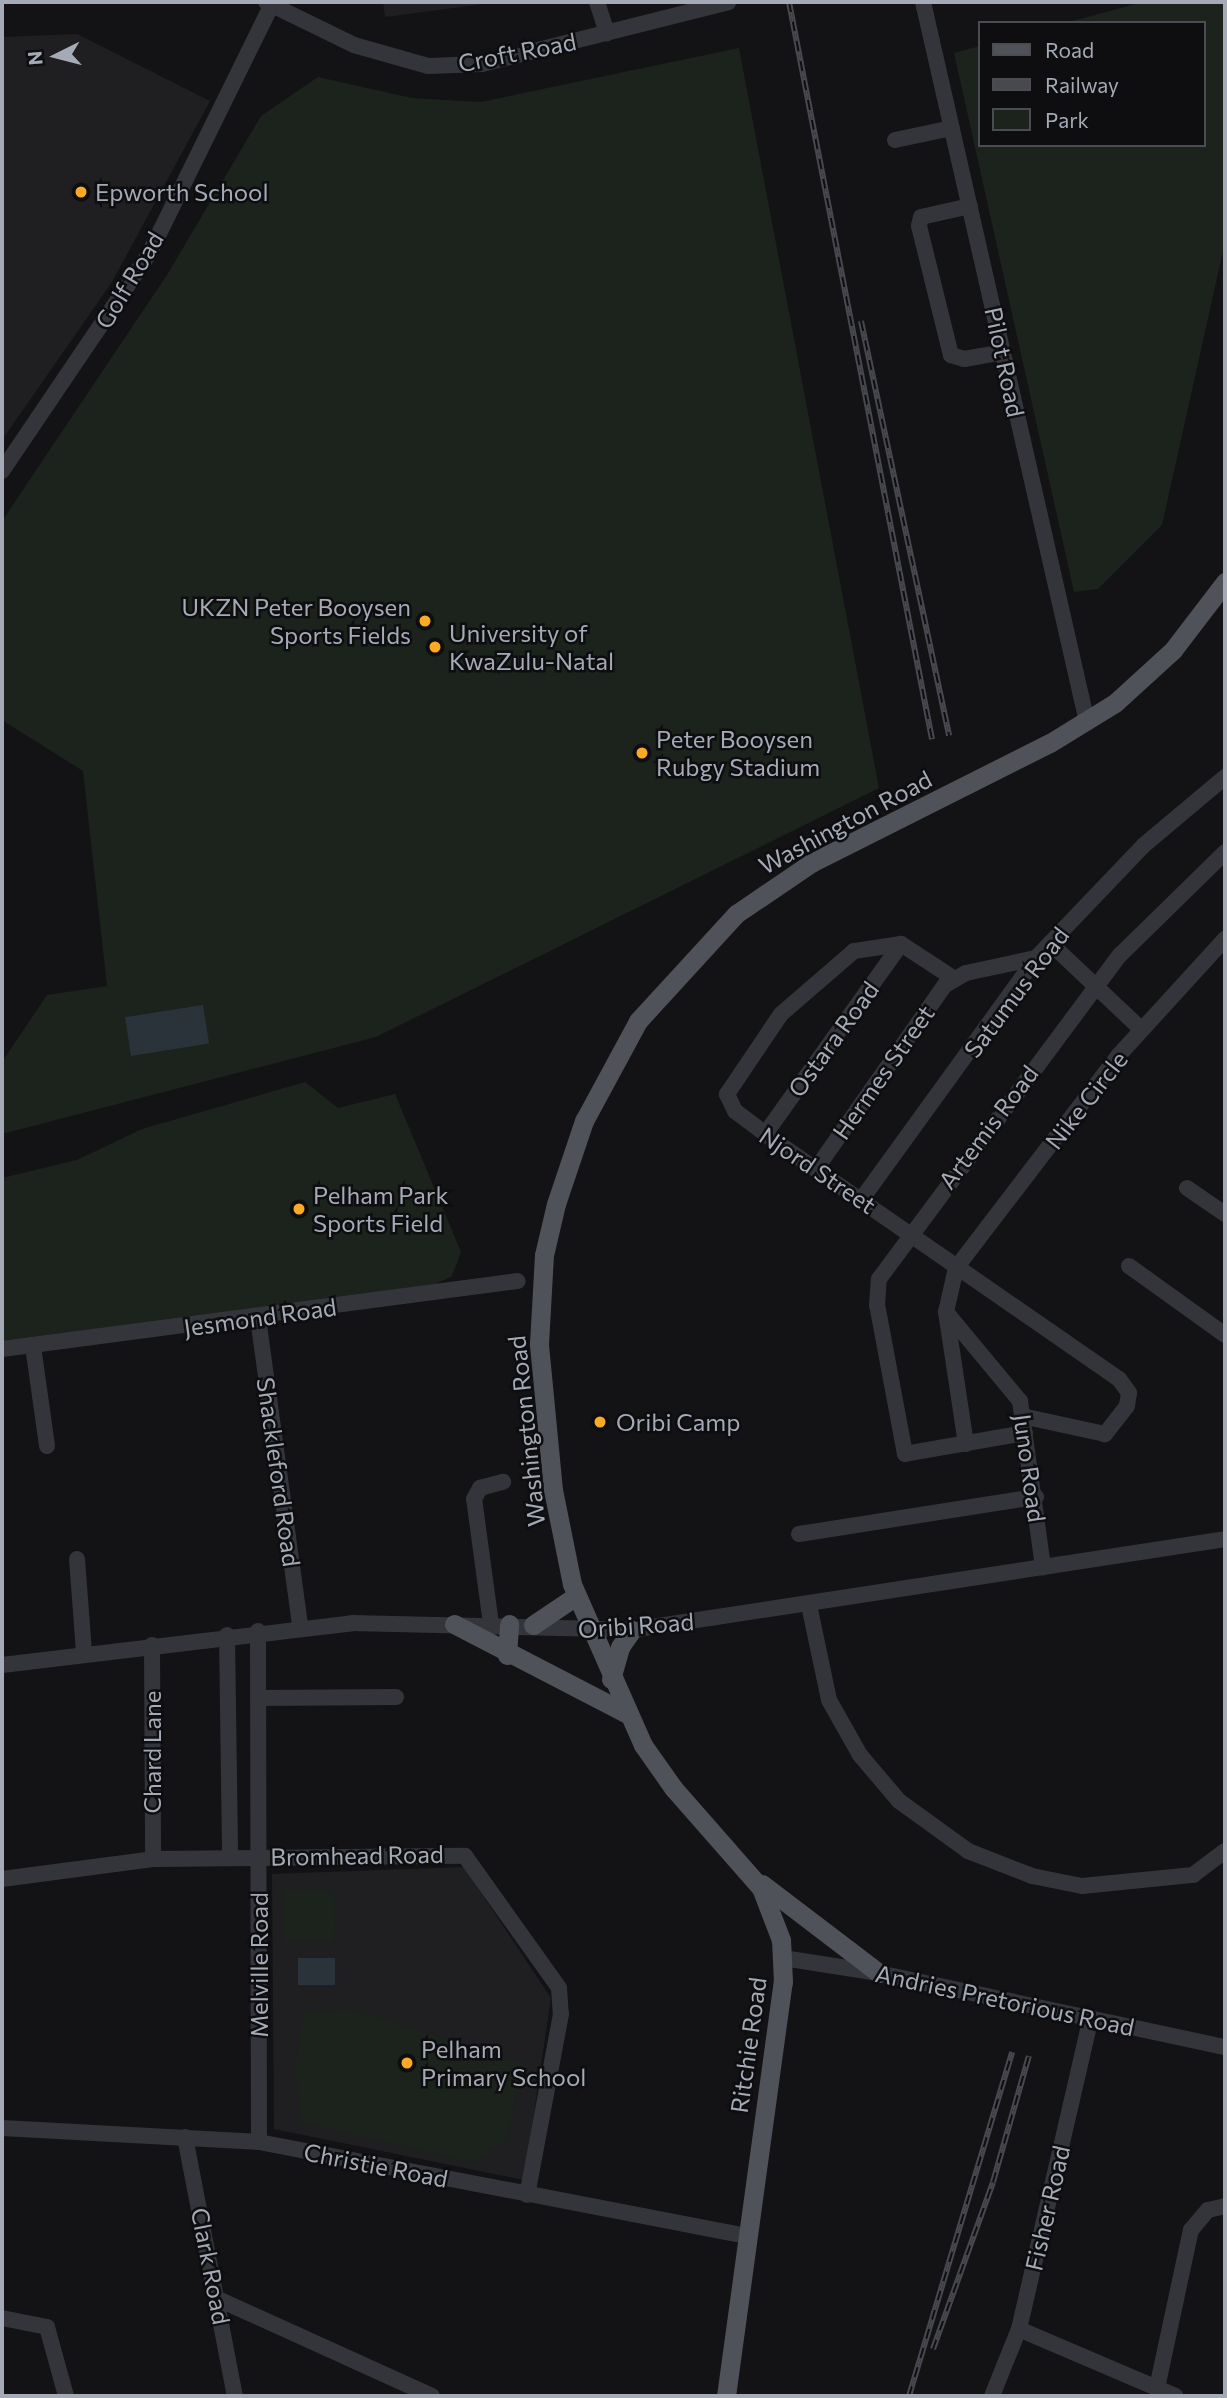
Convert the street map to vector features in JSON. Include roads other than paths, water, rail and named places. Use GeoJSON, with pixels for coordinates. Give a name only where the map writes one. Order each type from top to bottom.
{"type":"FeatureCollection","features":[{"type":"Feature","properties":{"kind":"main road","name":"Washington Road"},"geometry":{"type":"LineString","coordinates":[[643,1745],[626,1713],[576,1596],[546,1435],[540,1291],[564,1175],[618,1053],[676,974],[764,892],[1087,722],[1154,669],[1225,582]]}},
{"type":"Feature","properties":{"kind":"main road"},"geometry":{"type":"LineString","coordinates":[[533,1625],[576,1596]]}},
{"type":"Feature","properties":{"kind":"main road"},"geometry":{"type":"LineString","coordinates":[[454,1624],[507,1655],[626,1713]]}},
{"type":"Feature","properties":{"kind":"main road"},"geometry":{"type":"LineString","coordinates":[[500,1624],[507,1655]]}},
{"type":"Feature","properties":{"kind":"main road"},"geometry":{"type":"LineString","coordinates":[[611,1679],[620,1647],[632,1630]]}},
{"type":"Feature","properties":{"kind":"main road","name":"Ritchie Road"},"geometry":{"type":"LineString","coordinates":[[643,1745],[674,1789],[753,1877],[779,1927],[783,1958],[726,2396]]}},
{"type":"Feature","properties":{"kind":"main road"},"geometry":{"type":"LineString","coordinates":[[753,1877],[879,1973]]}},
{"type":"Feature","properties":{"kind":"street"},"geometry":{"type":"LineString","coordinates":[[597,2],[607,33]]}},
{"type":"Feature","properties":{"kind":"street","name":"Croft Road"},"geometry":{"type":"LineString","coordinates":[[270,3],[354,45],[428,66],[482,64],[727,2]]}},
{"type":"Feature","properties":{"kind":"street","name":"Pilot Road"},"geometry":{"type":"LineString","coordinates":[[923,2],[1087,722]]}},
{"type":"Feature","properties":{"kind":"street","name":"Golf Road"},"geometry":{"type":"LineString","coordinates":[[2,471],[149,254],[270,3]]}},
{"type":"Feature","properties":{"kind":"street"},"geometry":{"type":"LineString","coordinates":[[895,140],[952,128]]}},
{"type":"Feature","properties":{"kind":"street"},"geometry":{"type":"LineString","coordinates":[[970,206],[921,217],[919,226],[951,355],[964,359],[1003,352]]}},
{"type":"Feature","properties":{"kind":"street","name":"Satumus Road"},"geometry":{"type":"LineString","coordinates":[[861,1200],[1036,958],[1144,845],[1225,777]]}},
{"type":"Feature","properties":{"kind":"street","name":"Artemis Road"},"geometry":{"type":"LineString","coordinates":[[967,1444],[905,1454],[876,1295],[879,1279],[909,1231],[1137,933],[1225,852]]}},
{"type":"Feature","properties":{"kind":"street"},"geometry":{"type":"LineString","coordinates":[[1050,943],[1093,988],[1141,1029]]}},
{"type":"Feature","properties":{"kind":"street"},"geometry":{"type":"LineString","coordinates":[[901,944],[953,978],[1036,958]]}},
{"type":"Feature","properties":{"kind":"street","name":"Ostara Road"},"geometry":{"type":"LineString","coordinates":[[765,1134],[901,944]]}},
{"type":"Feature","properties":{"kind":"street","name":"Njord Street"},"geometry":{"type":"LineString","coordinates":[[901,944],[868,947],[843,958],[765,1032],[727,1094],[735,1111],[765,1134],[909,1231],[956,1268],[1125,1384],[1127,1406],[1112,1430],[1095,1435],[1023,1416]]}},
{"type":"Feature","properties":{"kind":"street","name":"Nike Circle"},"geometry":{"type":"LineString","coordinates":[[956,1268],[1141,1029],[1224,944]]}},
{"type":"Feature","properties":{"kind":"street","name":"Hermes Street"},"geometry":{"type":"LineString","coordinates":[[816,1169],[953,978]]}},
{"type":"Feature","properties":{"kind":"street"},"geometry":{"type":"LineString","coordinates":[[1187,1188],[1225,1214]]}},
{"type":"Feature","properties":{"kind":"street"},"geometry":{"type":"LineString","coordinates":[[1129,1266],[1225,1335]]}},
{"type":"Feature","properties":{"kind":"street"},"geometry":{"type":"LineString","coordinates":[[956,1268],[946,1312],[967,1444],[1025,1433]]}},
{"type":"Feature","properties":{"kind":"street","name":"Jesmond Road"},"geometry":{"type":"LineString","coordinates":[[2,1349],[258,1318],[518,1281]]}},
{"type":"Feature","properties":{"kind":"street","name":"Juno Road"},"geometry":{"type":"LineString","coordinates":[[946,1312],[1015,1391],[1023,1416],[1036,1497],[1043,1567]]}},
{"type":"Feature","properties":{"kind":"street","name":"Shackleford Road"},"geometry":{"type":"LineString","coordinates":[[258,1318],[300,1626]]}},
{"type":"Feature","properties":{"kind":"street"},"geometry":{"type":"LineString","coordinates":[[33,1346],[47,1446]]}},
{"type":"Feature","properties":{"kind":"street"},"geometry":{"type":"LineString","coordinates":[[500,1624],[473,1510],[480,1488],[503,1482]]}},
{"type":"Feature","properties":{"kind":"street"},"geometry":{"type":"LineString","coordinates":[[799,1534],[1036,1497]]}},
{"type":"Feature","properties":{"kind":"street","name":"Oribi Road"},"geometry":{"type":"LineString","coordinates":[[2,1665],[300,1626],[500,1624],[591,1632],[632,1630],[809,1605],[1225,1539]]}},
{"type":"Feature","properties":{"kind":"street"},"geometry":{"type":"LineString","coordinates":[[77,1559],[85,1653]]}},
{"type":"Feature","properties":{"kind":"street"},"geometry":{"type":"LineString","coordinates":[[809,1605],[830,1700],[860,1755],[899,1801],[968,1852],[1032,1876],[1082,1886],[1193,1875],[1225,1851]]}},
{"type":"Feature","properties":{"kind":"street","name":"Melville Road"},"geometry":{"type":"LineString","coordinates":[[258,1631],[259,2143]]}},
{"type":"Feature","properties":{"kind":"street"},"geometry":{"type":"LineString","coordinates":[[227,1635],[230,1857]]}},
{"type":"Feature","properties":{"kind":"street","name":"Chard Lane"},"geometry":{"type":"LineString","coordinates":[[152,1645],[153,1859]]}},
{"type":"Feature","properties":{"kind":"street"},"geometry":{"type":"LineString","coordinates":[[259,1698],[396,1698]]}},
{"type":"Feature","properties":{"kind":"street"},"geometry":{"type":"LineString","coordinates":[[230,1749],[259,1746]]}},
{"type":"Feature","properties":{"kind":"street","name":"Bromhead Road"},"geometry":{"type":"LineString","coordinates":[[2,1879],[153,1859],[457,1853],[483,1874],[550,1968],[561,2000],[527,2195]]}},
{"type":"Feature","properties":{"kind":"street","name":"Andries Pretorious Road"},"geometry":{"type":"LineString","coordinates":[[783,1958],[879,1973],[1225,2047]]}},
{"type":"Feature","properties":{"kind":"street","name":"Fisher Road"},"geometry":{"type":"LineString","coordinates":[[992,2396],[1019,2329],[1091,2017]]}},
{"type":"Feature","properties":{"kind":"street","name":"Christie Road"},"geometry":{"type":"LineString","coordinates":[[2,2128],[259,2143],[746,2236]]}},
{"type":"Feature","properties":{"kind":"street","name":"Clark Road"},"geometry":{"type":"LineString","coordinates":[[185,2137],[218,2299],[234,2396]]}},
{"type":"Feature","properties":{"kind":"street"},"geometry":{"type":"LineString","coordinates":[[1157,2388],[1191,2230],[1208,2210],[1225,2206]]}},
{"type":"Feature","properties":{"kind":"street"},"geometry":{"type":"LineString","coordinates":[[218,2299],[432,2396]]}},
{"type":"Feature","properties":{"kind":"street"},"geometry":{"type":"LineString","coordinates":[[2,2318],[47,2327],[66,2396]]}},
{"type":"Feature","properties":{"kind":"street"},"geometry":{"type":"LineString","coordinates":[[1019,2329],[1175,2396]]}},
{"type":"Feature","properties":{"kind":"railway"},"geometry":{"type":"LineString","coordinates":[[789,2],[932,739]]}},
{"type":"Feature","properties":{"kind":"railway"},"geometry":{"type":"LineString","coordinates":[[861,321],[949,736]]}},
{"type":"Feature","properties":{"kind":"railway"},"geometry":{"type":"LineString","coordinates":[[909,2396],[1012,2052]]}},
{"type":"Feature","properties":{"kind":"railway"},"geometry":{"type":"LineString","coordinates":[[933,2349],[993,2182],[1029,2056]]}},
{"type":"Feature","properties":{"kind":"place","name":"Epworth School"},"geometry":{"type":"Point","coordinates":[81,192]}},
{"type":"Feature","properties":{"kind":"place","name":"UKZN Peter Booysen Sports Fields"},"geometry":{"type":"Point","coordinates":[425,621]}},
{"type":"Feature","properties":{"kind":"place","name":"University of KwaZulu-Natal"},"geometry":{"type":"Point","coordinates":[435,647]}},
{"type":"Feature","properties":{"kind":"place","name":"Peter Booysen Rubgy Stadium"},"geometry":{"type":"Point","coordinates":[642,753]}},
{"type":"Feature","properties":{"kind":"place","name":"Pelham Park Sports Field"},"geometry":{"type":"Point","coordinates":[299,1209]}},
{"type":"Feature","properties":{"kind":"place","name":"Oribi Camp"},"geometry":{"type":"Point","coordinates":[600,1422]}},
{"type":"Feature","properties":{"kind":"place","name":"Pelham Primary School"},"geometry":{"type":"Point","coordinates":[407,2063]}}]}
